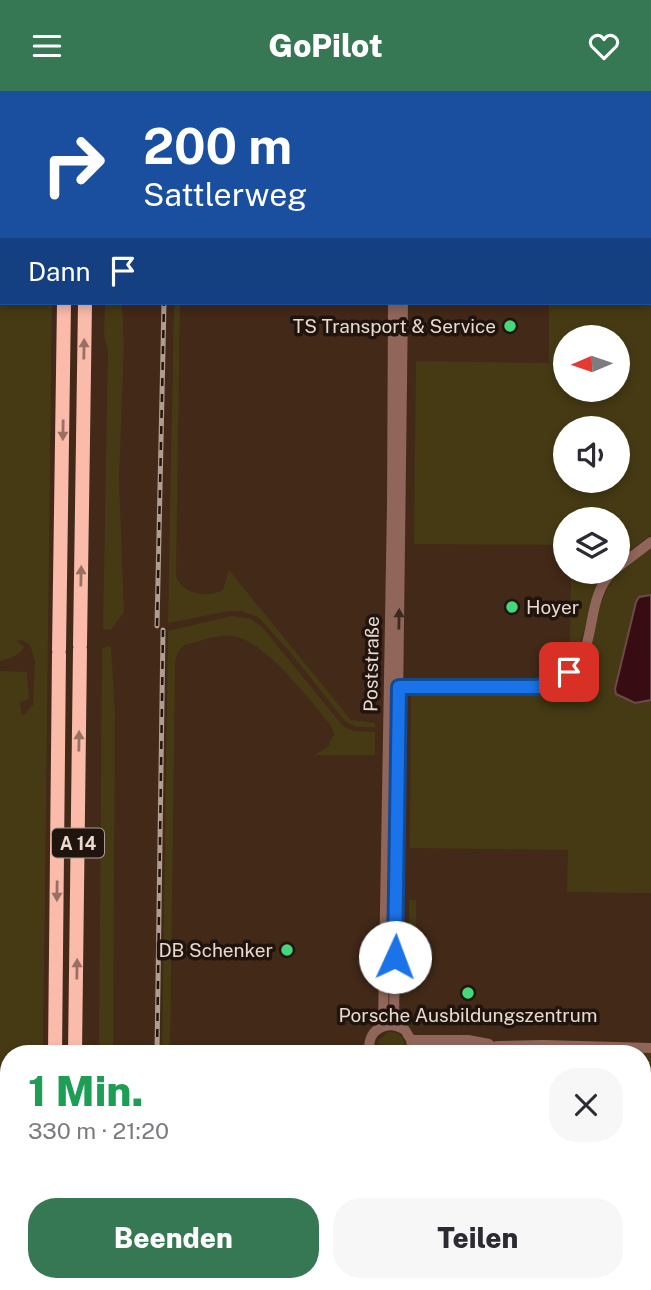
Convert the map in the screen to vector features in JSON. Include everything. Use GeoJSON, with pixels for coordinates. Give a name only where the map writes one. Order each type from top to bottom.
{"type":"FeatureCollection","features":[{"type":"Feature","properties":{"kind":"highway","name":"A 14"},"geometry":{"type":"LineString","coordinates":[[55,1045],[64,305]]}},
{"type":"Feature","properties":{"kind":"highway","name":"A 14"},"geometry":{"type":"LineString","coordinates":[[75,1045],[85,305]]}},
{"type":"Feature","properties":{"kind":"street","name":"Poststraße"},"geometry":{"type":"LineString","coordinates":[[393,305],[398,368]]}},
{"type":"Feature","properties":{"kind":"street","name":"Poststraße"},"geometry":{"type":"LineString","coordinates":[[370,1045],[371,1037],[388,1025],[398,368],[404,305]]}},
{"type":"Feature","properties":{"kind":"street"},"geometry":{"type":"LineString","coordinates":[[630,558],[651,542]]}},
{"type":"Feature","properties":{"kind":"street"},"geometry":{"type":"LineString","coordinates":[[393,687],[526,688],[558,680],[585,652],[604,584]]}},
{"type":"Feature","properties":{"kind":"street"},"geometry":{"type":"LineString","coordinates":[[388,1025],[405,1030],[410,1045]]}},
{"type":"Feature","properties":{"kind":"street"},"geometry":{"type":"LineString","coordinates":[[432,1045],[468,1040],[494,1045]]}},
{"type":"Feature","properties":{"kind":"shaded area"},"geometry":{"type":"Polygon","coordinates":[[[0,305],[52,305],[43,1045],[0,1045],[0,671],[27,672],[29,699],[20,702],[22,716],[33,705],[35,661],[30,645],[22,640],[17,641],[24,647],[20,653],[0,661],[0,305]]]}},
{"type":"Feature","properties":{"kind":"shaded area"},"geometry":{"type":"Polygon","coordinates":[[[105,305],[122,305],[124,345],[119,479],[124,612],[111,630],[103,629],[108,350],[104,336],[105,305]]]}},
{"type":"Feature","properties":{"kind":"shaded area"},"geometry":{"type":"Polygon","coordinates":[[[174,305],[180,305],[176,576],[190,591],[210,594],[223,590],[229,570],[351,720],[375,723],[375,727],[356,727],[345,721],[258,617],[240,611],[229,611],[168,623],[174,305]]]}},
{"type":"Feature","properties":{"kind":"shaded area"},"geometry":{"type":"Polygon","coordinates":[[[549,305],[651,305],[651,535],[630,550],[630,507],[553,507],[553,545],[414,544],[416,361],[549,363],[549,305]]]}},
{"type":"Feature","properties":{"kind":"shaded area"},"geometry":{"type":"Polygon","coordinates":[[[651,548],[651,595],[640,597],[635,703],[651,700],[651,893],[567,892],[568,850],[410,848],[411,696],[433,691],[523,693],[552,688],[564,682],[584,661],[593,638],[602,600],[610,584],[630,584],[630,564],[651,548]]]}},
{"type":"Feature","properties":{"kind":"shaded area"},"geometry":{"type":"Polygon","coordinates":[[[571,584],[598,584],[582,637],[572,658],[565,654],[570,651],[571,584]]]}},
{"type":"Feature","properties":{"kind":"shaded area"},"geometry":{"type":"Polygon","coordinates":[[[651,595],[651,700],[635,703],[616,694],[615,689],[636,602],[639,597],[651,595]]]}},
{"type":"Feature","properties":{"kind":"shaded area"},"geometry":{"type":"Polygon","coordinates":[[[232,616],[251,619],[262,627],[343,726],[354,731],[375,732],[375,755],[314,755],[328,747],[334,734],[331,726],[273,660],[245,640],[221,636],[185,645],[180,650],[175,667],[170,1045],[162,1045],[168,631],[232,616]]]}},
{"type":"Feature","properties":{"kind":"shaded area"},"geometry":{"type":"Polygon","coordinates":[[[111,646],[115,714],[113,1045],[99,1045],[102,648],[111,646]]]}},
{"type":"Feature","properties":{"kind":"shaded area"},"geometry":{"type":"Polygon","coordinates":[[[409,900],[416,900],[416,952],[409,952],[409,900]]]}},
{"type":"Feature","properties":{"kind":"shaded area"},"geometry":{"type":"Polygon","coordinates":[[[388,1032],[393,1032],[403,1038],[405,1045],[379,1045],[378,1041],[388,1032]]]}},
{"type":"Feature","properties":{"kind":"railway"},"geometry":{"type":"LineString","coordinates":[[157,626],[164,305]]}},
{"type":"Feature","properties":{"kind":"railway"},"geometry":{"type":"LineString","coordinates":[[157,1045],[163,630]]}},
{"type":"Feature","properties":{"kind":"place","name":"TS Transport & Service"},"geometry":{"type":"Point","coordinates":[510,326]}},
{"type":"Feature","properties":{"kind":"place","name":"Hoyer"},"geometry":{"type":"Point","coordinates":[512,607]}},
{"type":"Feature","properties":{"kind":"place","name":"DB Schenker"},"geometry":{"type":"Point","coordinates":[287,950]}},
{"type":"Feature","properties":{"kind":"place","name":"Porsche Ausbildungszentrum"},"geometry":{"type":"Point","coordinates":[468,993]}},
{"type":"Feature","properties":{"kind":"route"},"geometry":{"type":"LineString","coordinates":[[395,957],[399,687],[538,687],[558,680],[569,672]]}}]}
